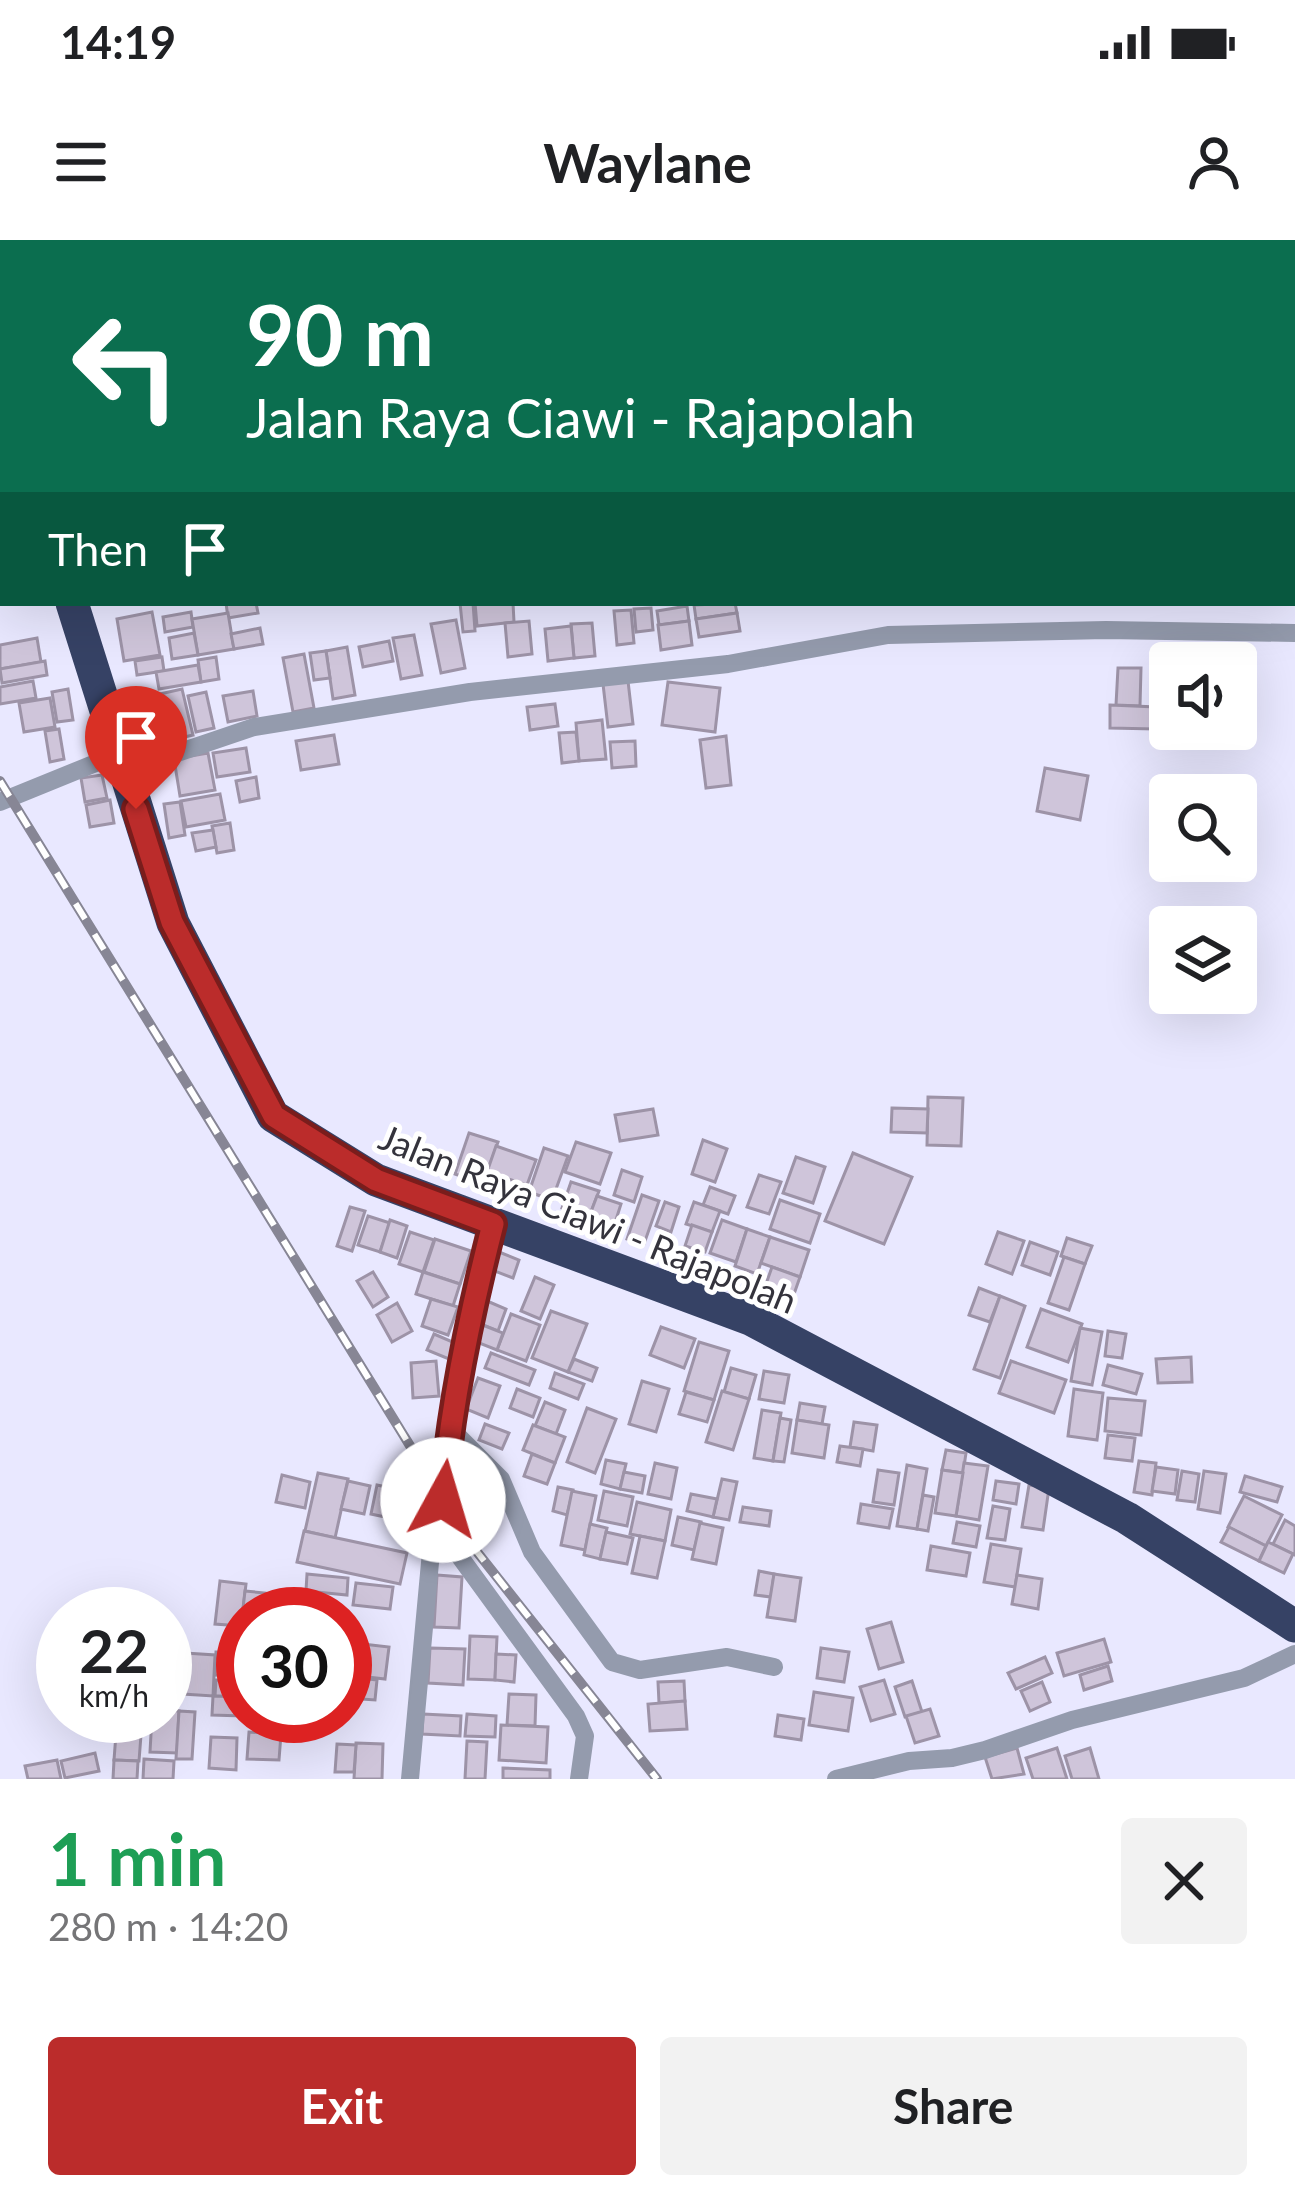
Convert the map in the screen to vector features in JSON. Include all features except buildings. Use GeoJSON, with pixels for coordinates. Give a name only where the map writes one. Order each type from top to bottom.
{"type":"FeatureCollection","features":[{"type":"Feature","properties":{"kind":"highway","name":"Jalan Raya Ciawi - Rajapolah"},"geometry":{"type":"LineString","coordinates":[[73,606],[172,922],[274,1116],[376,1180],[751,1319],[1126,1518],[1295,1627]]}},
{"type":"Feature","properties":{"kind":"street"},"geometry":{"type":"LineString","coordinates":[[0,802],[254,727],[489,690],[728,664],[888,635],[1106,630],[1295,633]]}},
{"type":"Feature","properties":{"kind":"street"},"geometry":{"type":"LineString","coordinates":[[410,1779],[436,1524],[471,1310],[493,1224]]}},
{"type":"Feature","properties":{"kind":"street"},"geometry":{"type":"LineString","coordinates":[[452,1430],[501,1479],[532,1552],[612,1662],[640,1670],[728,1657],[774,1667]]}},
{"type":"Feature","properties":{"kind":"street"},"geometry":{"type":"LineString","coordinates":[[436,1524],[576,1715],[585,1736],[579,1779]]}},
{"type":"Feature","properties":{"kind":"street"},"geometry":{"type":"LineString","coordinates":[[836,1779],[909,1761],[985,1750],[1072,1720],[1244,1678],[1295,1654]]}},
{"type":"Feature","properties":{"kind":"railway"},"geometry":{"type":"LineString","coordinates":[[0,781],[470,1543],[657,1779]]}},
{"type":"Feature","properties":{"kind":"route"},"geometry":{"type":"LineString","coordinates":[[136,809],[172,922],[274,1116],[376,1180],[493,1224],[471,1310],[446,1454],[443,1500]]}}]}
